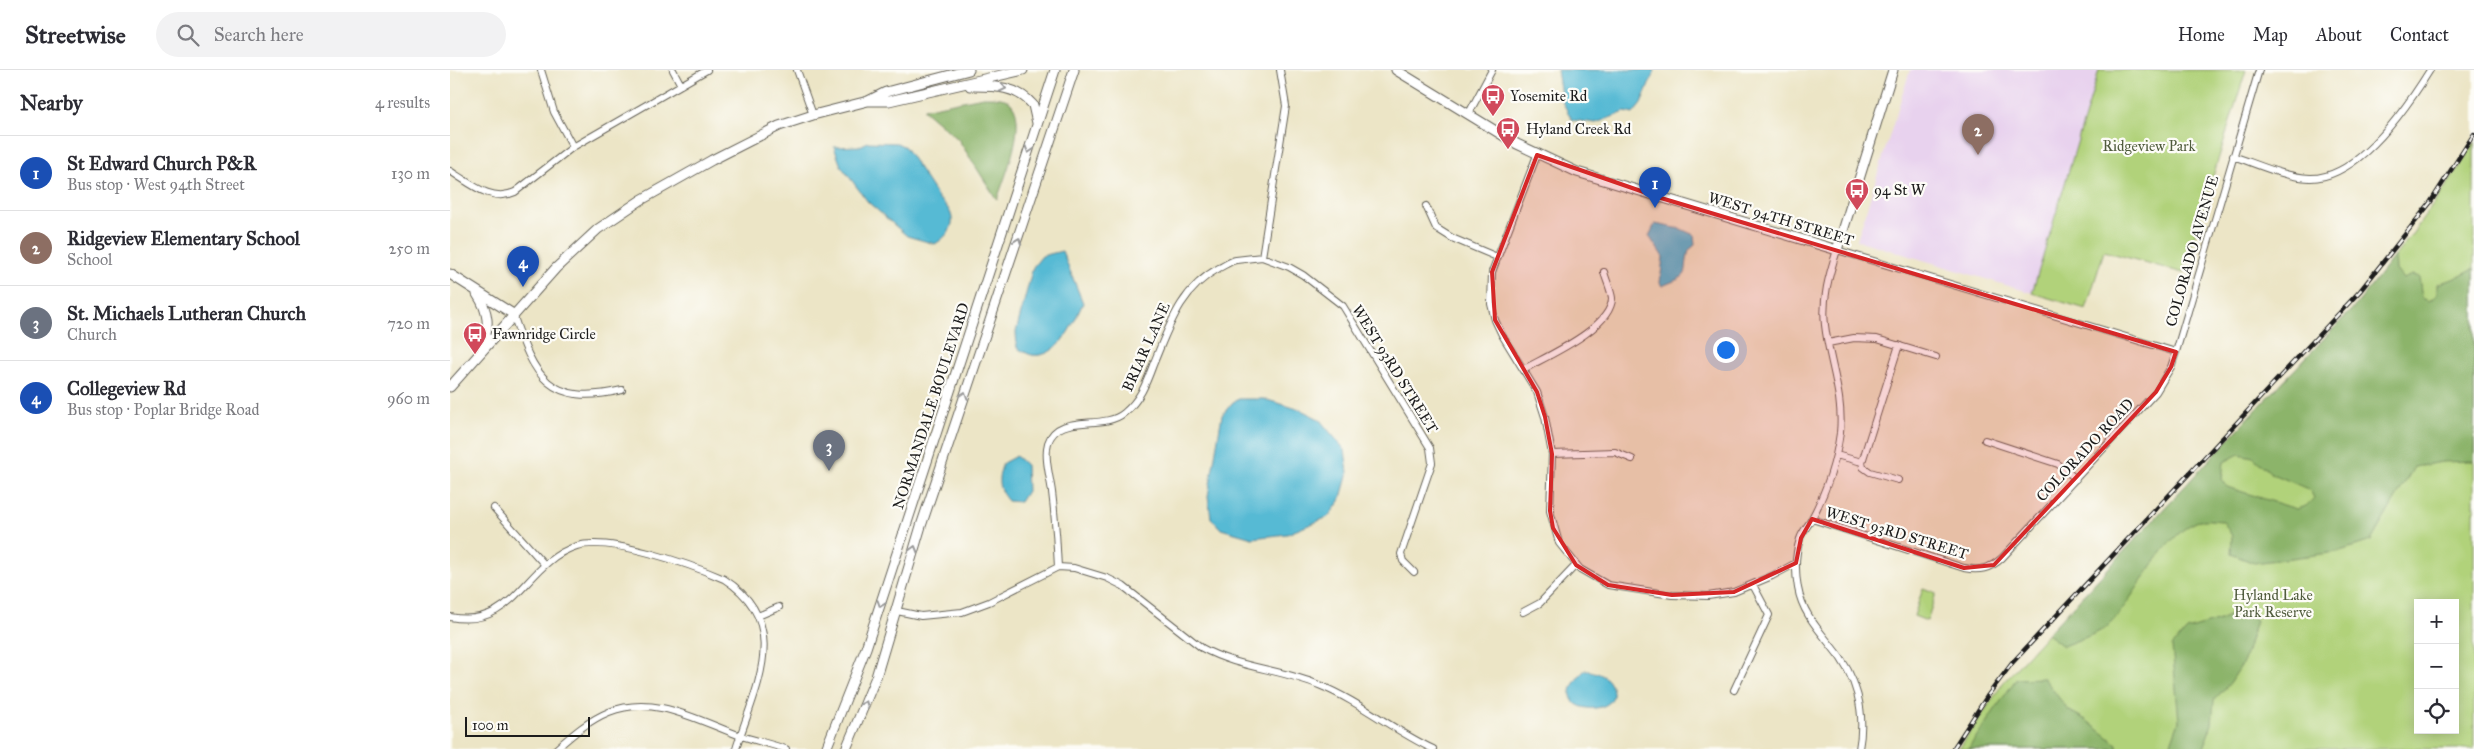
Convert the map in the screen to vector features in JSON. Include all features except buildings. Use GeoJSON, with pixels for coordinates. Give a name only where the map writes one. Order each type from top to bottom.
{"type":"FeatureCollection","features":[{"type":"Feature","properties":{"kind":"street"},"geometry":{"type":"LineString","coordinates":[[541,70],[554,112],[573,147]]}},
{"type":"Feature","properties":{"kind":"street"},"geometry":{"type":"LineString","coordinates":[[673,70],[681,85]]}},
{"type":"Feature","properties":{"kind":"street"},"geometry":{"type":"LineString","coordinates":[[450,171],[489,194],[507,196],[515,192],[573,147],[707,70]]}},
{"type":"Feature","properties":{"kind":"street"},"geometry":{"type":"LineString","coordinates":[[797,70],[813,115]]}},
{"type":"Feature","properties":{"kind":"street"},"geometry":{"type":"LineString","coordinates":[[450,387],[513,314],[556,268],[598,229],[641,200],[746,141],[779,126],[868,101],[886,92],[969,70]]}},
{"type":"Feature","properties":{"kind":"street"},"geometry":{"type":"LineString","coordinates":[[868,101],[889,101],[1023,70]]}},
{"type":"Feature","properties":{"kind":"street","name":"NORMANDALE BOULEVARD"},"geometry":{"type":"LineString","coordinates":[[826,749],[866,648],[1055,70]]}},
{"type":"Feature","properties":{"kind":"street","name":"NORMANDALE BOULEVARD"},"geometry":{"type":"LineString","coordinates":[[846,749],[876,677],[924,517],[1074,70]]}},
{"type":"Feature","properties":{"kind":"street"},"geometry":{"type":"LineString","coordinates":[[1262,257],[1286,106],[1280,70]]}},
{"type":"Feature","properties":{"kind":"street","name":"WEST 94TH STREET"},"geometry":{"type":"LineString","coordinates":[[1396,70],[1537,155],[1609,182],[2176,352]]}},
{"type":"Feature","properties":{"kind":"street"},"geometry":{"type":"LineString","coordinates":[[1468,115],[1492,70]]}},
{"type":"Feature","properties":{"kind":"street"},"geometry":{"type":"LineString","coordinates":[[1858,749],[1862,733],[1860,697],[1844,664],[1820,633],[1804,608],[1798,591],[1796,563],[1800,538],[1812,519],[1836,456],[1840,410],[1838,386],[1828,343],[1824,304],[1826,284],[1892,70]]}},
{"type":"Feature","properties":{"kind":"street","name":"COLORADO AVENUE"},"geometry":{"type":"LineString","coordinates":[[2176,352],[2259,70]]}},
{"type":"Feature","properties":{"kind":"street"},"geometry":{"type":"LineString","coordinates":[[2233,156],[2297,176],[2320,178],[2330,175],[2364,152],[2385,133],[2409,103],[2430,70]]}},
{"type":"Feature","properties":{"kind":"street"},"geometry":{"type":"LineString","coordinates":[[955,86],[1009,88],[1033,105],[1037,125]]}},
{"type":"Feature","properties":{"kind":"street"},"geometry":{"type":"LineString","coordinates":[[1537,155],[1492,272],[1491,304],[1495,320],[1537,392],[1545,417],[1552,454],[1550,512],[1559,543],[1576,565],[1593,578],[1608,585],[1672,595],[1720,596],[1753,585],[1796,563]]}},
{"type":"Feature","properties":{"kind":"street"},"geometry":{"type":"LineString","coordinates":[[1426,206],[1436,228],[1452,238],[1497,257]]}},
{"type":"Feature","properties":{"kind":"street","name":"WEST 93RD STREET"},"geometry":{"type":"LineString","coordinates":[[1262,257],[1289,267],[1303,275],[1343,306],[1430,448],[1432,462],[1401,554],[1403,561],[1414,572]]}},
{"type":"Feature","properties":{"kind":"street","name":"BRIAR LANE"},"geometry":{"type":"LineString","coordinates":[[1058,567],[1057,536],[1047,452],[1052,435],[1058,428],[1066,425],[1109,421],[1126,412],[1139,398],[1173,315],[1191,289],[1202,278],[1234,260],[1262,257]]}},
{"type":"Feature","properties":{"kind":"street"},"geometry":{"type":"LineString","coordinates":[[1524,369],[1591,330],[1604,317],[1612,299],[1604,272]]}},
{"type":"Feature","properties":{"kind":"street"},"geometry":{"type":"LineString","coordinates":[[450,274],[513,314],[530,361],[548,382],[574,394],[589,396],[622,390]]}},
{"type":"Feature","properties":{"kind":"street"},"geometry":{"type":"LineString","coordinates":[[474,289],[484,304],[488,318],[488,328],[479,353]]}},
{"type":"Feature","properties":{"kind":"street"},"geometry":{"type":"LineString","coordinates":[[1828,343],[1864,337],[1936,357]]}},
{"type":"Feature","properties":{"kind":"street"},"geometry":{"type":"LineString","coordinates":[[1898,345],[1862,462],[1863,467],[1870,472],[1898,480]]}},
{"type":"Feature","properties":{"kind":"street","name":"COLORADO ROAD"},"geometry":{"type":"LineString","coordinates":[[2002,558],[2156,392],[2168,373],[2176,352]]}},
{"type":"Feature","properties":{"kind":"street"},"geometry":{"type":"LineString","coordinates":[[1985,440],[2058,464],[2076,479]]}},
{"type":"Feature","properties":{"kind":"street"},"geometry":{"type":"LineString","coordinates":[[1552,454],[1616,452],[1632,459]]}},
{"type":"Feature","properties":{"kind":"street"},"geometry":{"type":"LineString","coordinates":[[1836,456],[1862,462]]}},
{"type":"Feature","properties":{"kind":"street"},"geometry":{"type":"LineString","coordinates":[[494,508],[544,564]]}},
{"type":"Feature","properties":{"kind":"street","name":"WEST 93RD STREET"},"geometry":{"type":"LineString","coordinates":[[1812,519],[1969,569],[1984,569],[1994,565],[2002,558]]}},
{"type":"Feature","properties":{"kind":"street"},"geometry":{"type":"LineString","coordinates":[[450,617],[473,618],[489,614],[504,607],[517,596],[544,564],[578,546],[594,544],[626,547],[724,579],[738,588],[748,598],[758,616],[765,640],[764,656],[736,749]]}},
{"type":"Feature","properties":{"kind":"street"},"geometry":{"type":"LineString","coordinates":[[1524,612],[1540,603],[1576,565]]}},
{"type":"Feature","properties":{"kind":"street"},"geometry":{"type":"LineString","coordinates":[[897,610],[921,616],[962,612],[989,602],[1058,567],[1074,568],[1107,578],[1124,586],[1202,648],[1227,660],[1293,675],[1321,685],[1433,749]]}},
{"type":"Feature","properties":{"kind":"street"},"geometry":{"type":"LineString","coordinates":[[1734,690],[1769,615],[1753,585]]}},
{"type":"Feature","properties":{"kind":"street"},"geometry":{"type":"LineString","coordinates":[[758,616],[779,606]]}},
{"type":"Feature","properties":{"kind":"street"},"geometry":{"type":"LineString","coordinates":[[556,749],[581,728],[610,712],[642,706],[674,711],[740,735],[786,749]]}},
{"type":"Feature","properties":{"kind":"highlighted area"},"geometry":{"type":"Polygon","coordinates":[[[1537,155],[1661,198],[2176,352],[2171,367],[2156,392],[1994,565],[1964,568],[1812,519],[1801,538],[1796,563],[1734,592],[1672,595],[1608,585],[1576,565],[1553,528],[1550,511],[1552,454],[1545,417],[1537,392],[1495,320],[1492,272],[1537,155]]]}},
{"type":"Feature","properties":{"kind":"shaded area"},"geometry":{"type":"Polygon","coordinates":[[[1910,70],[2099,70],[2032,293],[1857,240],[1910,70]]]}},
{"type":"Feature","properties":{"kind":"green space","name":"Ridgeview Park"},"geometry":{"type":"Polygon","coordinates":[[[2099,70],[2246,70],[2183,273],[2104,251],[2086,309],[2032,293],[2099,70]]]}},
{"type":"Feature","properties":{"kind":"green space"},"geometry":{"type":"Polygon","coordinates":[[[983,97],[1007,100],[1014,108],[1017,119],[1014,147],[997,200],[958,139],[923,109],[983,97]]]}},
{"type":"Feature","properties":{"kind":"green space","name":"Hyland Lake Park Reserve"},"geometry":{"type":"Polygon","coordinates":[[[2474,142],[2474,749],[1959,749],[2003,683],[2358,303],[2413,233],[2459,168],[2474,142]]]}},
{"type":"Feature","properties":{"kind":"green space"},"geometry":{"type":"Polygon","coordinates":[[[2395,255],[2396,270],[2403,279],[2412,275],[2419,277],[2422,298],[2429,301],[2437,295],[2437,284],[2453,279],[2474,268],[2474,461],[2442,462],[2414,467],[2371,541],[2337,552],[2254,563],[2231,554],[2232,536],[2223,521],[2203,520],[2190,525],[2164,549],[2119,614],[2109,625],[2094,634],[2063,646],[2047,634],[2257,409],[2358,303],[2395,255]],[[2239,454],[2224,462],[2222,480],[2227,487],[2296,509],[2306,506],[2314,498],[2310,490],[2271,473],[2253,457],[2239,454]]]}},
{"type":"Feature","properties":{"kind":"green space"},"geometry":{"type":"Polygon","coordinates":[[[1923,588],[1936,593],[1927,621],[1914,616],[1923,588]]]}},
{"type":"Feature","properties":{"kind":"green space"},"geometry":{"type":"Polygon","coordinates":[[[2243,609],[2256,620],[2244,661],[2230,683],[2214,700],[2212,724],[2203,749],[2169,749],[2179,721],[2172,646],[2187,630],[2220,620],[2243,609]]]}},
{"type":"Feature","properties":{"kind":"green space"},"geometry":{"type":"Polygon","coordinates":[[[2044,678],[2068,710],[2086,720],[2117,744],[2117,749],[1968,749],[2016,679],[2044,678]]]}},
{"type":"Feature","properties":{"kind":"water"},"geometry":{"type":"Polygon","coordinates":[[[1557,70],[1655,70],[1641,104],[1633,114],[1625,112],[1596,123],[1572,120],[1562,101],[1557,70]]]}},
{"type":"Feature","properties":{"kind":"water"},"geometry":{"type":"Polygon","coordinates":[[[868,142],[897,143],[905,147],[939,199],[950,211],[952,223],[950,229],[935,244],[907,236],[868,202],[841,166],[834,147],[860,146],[868,142]]]}},
{"type":"Feature","properties":{"kind":"water"},"geometry":{"type":"Polygon","coordinates":[[[1655,224],[1681,229],[1694,235],[1695,245],[1689,250],[1685,274],[1679,279],[1662,286],[1660,283],[1663,257],[1649,236],[1655,224]]]}},
{"type":"Feature","properties":{"kind":"water"},"geometry":{"type":"Polygon","coordinates":[[[1062,251],[1083,303],[1070,329],[1058,345],[1042,355],[1032,355],[1017,348],[1016,332],[1033,267],[1042,256],[1062,251]]]}},
{"type":"Feature","properties":{"kind":"water"},"geometry":{"type":"Polygon","coordinates":[[[1239,399],[1264,399],[1301,410],[1319,419],[1345,450],[1348,473],[1340,501],[1328,517],[1287,534],[1252,538],[1221,529],[1211,518],[1208,496],[1222,415],[1233,402],[1239,399]]]}},
{"type":"Feature","properties":{"kind":"water"},"geometry":{"type":"Polygon","coordinates":[[[1016,456],[1026,465],[1027,491],[1020,502],[1008,501],[999,484],[1003,463],[1016,456]]]}},
{"type":"Feature","properties":{"kind":"water"},"geometry":{"type":"Polygon","coordinates":[[[1585,670],[1600,674],[1609,681],[1613,696],[1607,704],[1598,708],[1586,708],[1577,704],[1571,697],[1573,685],[1585,670]]]}},
{"type":"Feature","properties":{"kind":"railway"},"geometry":{"type":"LineString","coordinates":[[1953,749],[1988,695],[2013,662],[2360,291],[2430,203],[2474,134]]}},
{"type":"Feature","properties":{"kind":"place","name":"Yosemite Rd"},"geometry":{"type":"Point","coordinates":[1493,117]}},
{"type":"Feature","properties":{"kind":"place","name":"Hyland Creek Rd"},"geometry":{"type":"Point","coordinates":[1508,150]}},
{"type":"Feature","properties":{"kind":"place","name":"Ridgeview Elementary School"},"geometry":{"type":"Point","coordinates":[1978,155]}},
{"type":"Feature","properties":{"kind":"place","name":"St Edward Church P&R"},"geometry":{"type":"Point","coordinates":[1655,208]}},
{"type":"Feature","properties":{"kind":"place","name":"94 St W"},"geometry":{"type":"Point","coordinates":[1857,211]}},
{"type":"Feature","properties":{"kind":"place","name":"Collegeview Rd"},"geometry":{"type":"Point","coordinates":[523,287]}},
{"type":"Feature","properties":{"kind":"place","name":"Fawnridge Circle"},"geometry":{"type":"Point","coordinates":[475,355]}},
{"type":"Feature","properties":{"kind":"place","name":"St. Michaels Lutheran Church"},"geometry":{"type":"Point","coordinates":[829,471]}}]}
